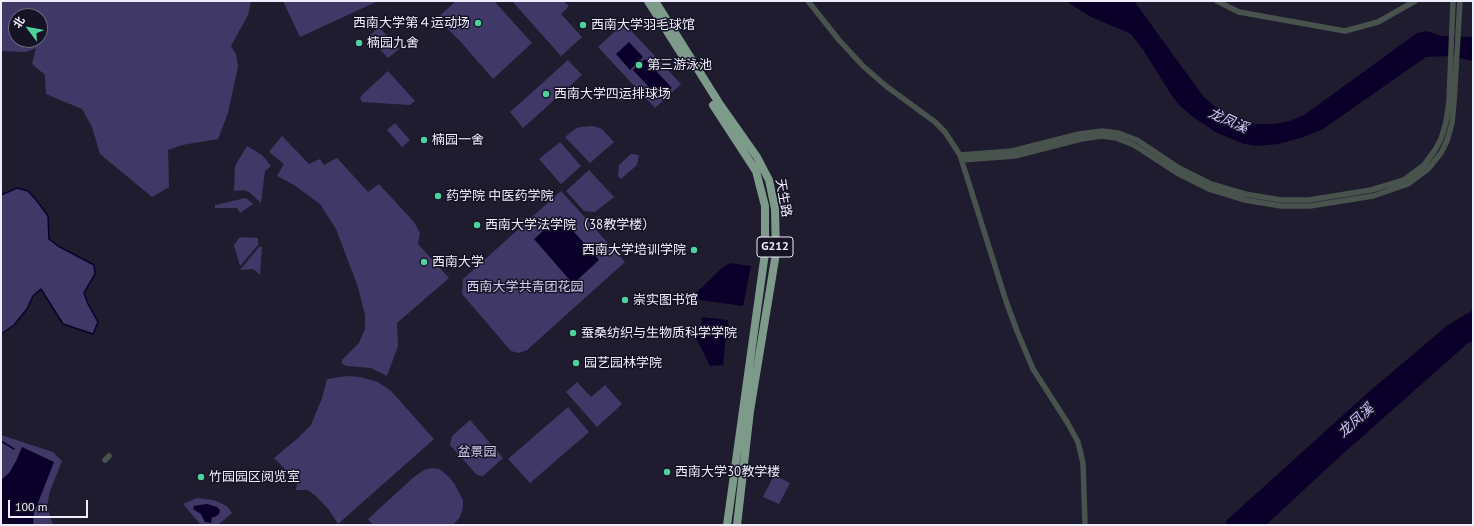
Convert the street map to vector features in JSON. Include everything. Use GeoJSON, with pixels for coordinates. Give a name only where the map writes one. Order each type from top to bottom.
{"type":"FeatureCollection","features":[{"type":"Feature","properties":{"kind":"highway","name":"天生路"},"geometry":{"type":"LineString","coordinates":[[648,1],[756,171],[765,206],[765,253],[727,525]]}},
{"type":"Feature","properties":{"kind":"highway","name":"天生路"},"geometry":{"type":"LineString","coordinates":[[655,1],[719,103],[770,180],[775,208],[776,253],[750,411],[737,525]]}},
{"type":"Feature","properties":{"kind":"street"},"geometry":{"type":"LineString","coordinates":[[808,1],[839,40],[864,66],[886,86],[935,122],[945,132],[961,158],[1006,301],[1019,337],[1033,369],[1078,442],[1083,463],[1086,525]]}},
{"type":"Feature","properties":{"kind":"street"},"geometry":{"type":"LineString","coordinates":[[1217,1],[1239,12],[1345,31],[1378,22],[1415,1]]}},
{"type":"Feature","properties":{"kind":"street"},"geometry":{"type":"LineString","coordinates":[[961,158],[1015,156],[1081,139],[1102,136],[1116,138],[1134,145],[1176,173],[1209,189],[1245,200],[1274,205],[1310,206],[1373,196],[1408,184],[1428,169],[1441,153],[1449,102],[1453,1]]}},
{"type":"Feature","properties":{"kind":"street"},"geometry":{"type":"LineString","coordinates":[[1444,140],[1452,123],[1460,1]]}},
{"type":"Feature","properties":{"kind":"green space"},"geometry":{"type":"Polygon","coordinates":[[[1,1],[251,1],[248,15],[231,46],[236,54],[238,67],[228,113],[218,139],[182,145],[168,150],[169,187],[152,197],[100,154],[92,127],[82,109],[46,94],[45,75],[32,64],[36,48],[26,52],[1,51],[1,1]]]}},
{"type":"Feature","properties":{"kind":"green space"},"geometry":{"type":"Polygon","coordinates":[[[283,1],[378,1],[300,37],[283,1]]]}},
{"type":"Feature","properties":{"kind":"green space"},"geometry":{"type":"Polygon","coordinates":[[[456,1],[494,1],[532,43],[493,79],[460,41],[437,18],[456,1]]]}},
{"type":"Feature","properties":{"kind":"green space"},"geometry":{"type":"Polygon","coordinates":[[[512,1],[563,1],[569,6],[561,14],[582,37],[561,56],[512,1]]]}},
{"type":"Feature","properties":{"kind":"green space","name":"第三游泳池"},"geometry":{"type":"Polygon","coordinates":[[[624,23],[681,84],[655,108],[598,47],[624,23]]]}},
{"type":"Feature","properties":{"kind":"green space"},"geometry":{"type":"Polygon","coordinates":[[[379,27],[399,49],[388,58],[368,37],[379,27]]]}},
{"type":"Feature","properties":{"kind":"green space","name":"西南大学四运排球场"},"geometry":{"type":"Polygon","coordinates":[[[568,60],[582,75],[523,128],[510,112],[568,60]]]}},
{"type":"Feature","properties":{"kind":"green space"},"geometry":{"type":"Polygon","coordinates":[[[388,71],[415,101],[410,105],[362,102],[360,98],[363,94],[388,71]]]}},
{"type":"Feature","properties":{"kind":"green space"},"geometry":{"type":"Polygon","coordinates":[[[395,123],[410,140],[402,147],[387,130],[395,123]]]}},
{"type":"Feature","properties":{"kind":"green space"},"geometry":{"type":"Polygon","coordinates":[[[593,126],[602,129],[614,142],[590,163],[565,137],[580,127],[593,126]]]}},
{"type":"Feature","properties":{"kind":"green space"},"geometry":{"type":"Polygon","coordinates":[[[282,136],[309,164],[320,159],[324,165],[337,158],[368,192],[379,184],[414,222],[420,233],[418,244],[449,278],[397,323],[398,346],[387,376],[371,368],[347,366],[342,364],[342,360],[359,343],[365,329],[365,315],[358,287],[336,229],[320,204],[294,185],[277,176],[284,164],[269,152],[282,136]]]}},
{"type":"Feature","properties":{"kind":"green space"},"geometry":{"type":"Polygon","coordinates":[[[560,142],[581,166],[561,184],[539,159],[560,142]]]}},
{"type":"Feature","properties":{"kind":"green space"},"geometry":{"type":"Polygon","coordinates":[[[247,146],[262,155],[271,166],[265,171],[261,203],[249,192],[244,190],[234,191],[235,166],[247,146]]]}},
{"type":"Feature","properties":{"kind":"green space"},"geometry":{"type":"Polygon","coordinates":[[[631,154],[639,155],[637,165],[621,179],[618,176],[619,165],[631,154]]]}},
{"type":"Feature","properties":{"kind":"green space"},"geometry":{"type":"Polygon","coordinates":[[[589,170],[614,197],[595,212],[584,211],[566,191],[589,170]]]}},
{"type":"Feature","properties":{"kind":"green space"},"geometry":{"type":"Polygon","coordinates":[[[17,188],[28,191],[48,216],[49,239],[58,246],[94,265],[95,274],[84,293],[98,322],[93,334],[63,324],[41,289],[33,296],[27,309],[14,325],[1,334],[1,195],[17,188]]]}},
{"type":"Feature","properties":{"kind":"green space","name":"西南大学共青团花园"},"geometry":{"type":"Polygon","coordinates":[[[561,191],[625,262],[527,350],[519,353],[511,351],[462,294],[463,279],[561,191]]]}},
{"type":"Feature","properties":{"kind":"green space"},"geometry":{"type":"Polygon","coordinates":[[[246,198],[253,204],[240,213],[237,208],[215,208],[215,205],[246,198]]]}},
{"type":"Feature","properties":{"kind":"green space"},"geometry":{"type":"Polygon","coordinates":[[[239,238],[258,238],[258,245],[240,266],[234,245],[239,238]]]}},
{"type":"Feature","properties":{"kind":"green space"},"geometry":{"type":"Polygon","coordinates":[[[259,247],[262,247],[260,275],[253,269],[240,270],[259,247]]]}},
{"type":"Feature","properties":{"kind":"green space"},"geometry":{"type":"Polygon","coordinates":[[[347,376],[360,377],[378,382],[391,391],[434,439],[338,524],[329,510],[317,497],[308,490],[296,490],[297,485],[293,477],[274,458],[311,425],[322,398],[327,379],[347,376]]]}},
{"type":"Feature","properties":{"kind":"green space"},"geometry":{"type":"Polygon","coordinates":[[[577,382],[591,397],[605,385],[622,404],[597,427],[566,392],[577,382]]]}},
{"type":"Feature","properties":{"kind":"green space"},"geometry":{"type":"Polygon","coordinates":[[[568,407],[589,432],[530,483],[508,459],[568,407]]]}},
{"type":"Feature","properties":{"kind":"green space","name":"盆景园"},"geometry":{"type":"Polygon","coordinates":[[[470,420],[503,458],[483,476],[477,475],[450,445],[452,436],[470,420]]]}},
{"type":"Feature","properties":{"kind":"green space"},"geometry":{"type":"Polygon","coordinates":[[[1,435],[53,452],[62,461],[50,491],[47,506],[53,525],[1,525],[1,435]]]}},
{"type":"Feature","properties":{"kind":"green space"},"geometry":{"type":"Polygon","coordinates":[[[432,468],[439,469],[447,475],[454,483],[463,500],[463,507],[460,517],[453,525],[373,525],[368,519],[414,477],[424,470],[432,468]]]}},
{"type":"Feature","properties":{"kind":"green space"},"geometry":{"type":"Polygon","coordinates":[[[774,475],[790,483],[779,504],[763,497],[774,475]]]}},
{"type":"Feature","properties":{"kind":"green space"},"geometry":{"type":"Polygon","coordinates":[[[197,498],[213,500],[227,506],[232,513],[218,525],[201,525],[183,504],[197,498]]]}},
{"type":"Feature","properties":{"kind":"water","name":"龙凤溪"},"geometry":{"type":"Polygon","coordinates":[[[1066,1],[1134,1],[1203,96],[1224,113],[1240,121],[1257,124],[1274,124],[1289,121],[1304,115],[1417,33],[1427,31],[1441,36],[1473,37],[1473,61],[1451,56],[1426,57],[1323,129],[1301,138],[1278,144],[1258,146],[1244,144],[1217,133],[1193,117],[1179,105],[1144,51],[1131,34],[1091,17],[1066,1]]]}},
{"type":"Feature","properties":{"kind":"water"},"geometry":{"type":"Polygon","coordinates":[[[629,42],[643,57],[630,70],[616,54],[629,42]]]}},
{"type":"Feature","properties":{"kind":"water"},"geometry":{"type":"Polygon","coordinates":[[[645,59],[672,88],[660,99],[633,70],[645,59]]]}},
{"type":"Feature","properties":{"kind":"water"},"geometry":{"type":"Polygon","coordinates":[[[560,216],[599,260],[573,284],[534,239],[560,216]]]}},
{"type":"Feature","properties":{"kind":"water"},"geometry":{"type":"Polygon","coordinates":[[[730,263],[751,266],[743,306],[700,300],[696,297],[696,293],[722,268],[730,263]]]}},
{"type":"Feature","properties":{"kind":"water","name":"龙凤溪"},"geometry":{"type":"Polygon","coordinates":[[[1473,310],[1473,341],[1468,343],[1336,460],[1266,525],[1225,525],[1227,520],[1372,389],[1448,325],[1473,310]]]}},
{"type":"Feature","properties":{"kind":"water"},"geometry":{"type":"Polygon","coordinates":[[[702,317],[728,320],[727,334],[700,330],[702,317]]]}},
{"type":"Feature","properties":{"kind":"water"},"geometry":{"type":"Polygon","coordinates":[[[693,332],[726,335],[723,365],[710,366],[693,332]]]}},
{"type":"Feature","properties":{"kind":"water"},"geometry":{"type":"Polygon","coordinates":[[[22,447],[54,462],[34,513],[33,525],[1,525],[1,480],[9,473],[22,447]]]}},
{"type":"Feature","properties":{"kind":"water"},"geometry":{"type":"Polygon","coordinates":[[[207,504],[217,507],[220,510],[219,514],[212,517],[211,523],[205,522],[201,514],[193,509],[194,506],[207,504]]]}},
{"type":"Feature","properties":{"kind":"waterway"},"geometry":{"type":"LineString","coordinates":[[1,195],[17,188],[28,191],[48,216],[49,239],[58,246],[94,265],[95,274],[84,293],[98,322],[93,334],[63,324],[41,289],[33,296],[27,309],[14,325],[1,334]]}},
{"type":"Feature","properties":{"kind":"waterway"},"geometry":{"type":"LineString","coordinates":[[1,441],[14,449]]}},
{"type":"Feature","properties":{"kind":"place","name":"西南大学第４运动场"},"geometry":{"type":"Point","coordinates":[478,23]}},
{"type":"Feature","properties":{"kind":"place","name":"西南大学羽毛球馆"},"geometry":{"type":"Point","coordinates":[583,25]}},
{"type":"Feature","properties":{"kind":"place","name":"楠园九舍"},"geometry":{"type":"Point","coordinates":[359,43]}},
{"type":"Feature","properties":{"kind":"place","name":"第三游泳池"},"geometry":{"type":"Point","coordinates":[639,65]}},
{"type":"Feature","properties":{"kind":"place","name":"西南大学四运排球场"},"geometry":{"type":"Point","coordinates":[546,94]}},
{"type":"Feature","properties":{"kind":"place","name":"楠园一舍"},"geometry":{"type":"Point","coordinates":[424,140]}},
{"type":"Feature","properties":{"kind":"place","name":"药学院 中医药学院"},"geometry":{"type":"Point","coordinates":[438,196]}},
{"type":"Feature","properties":{"kind":"place","name":"西南大学法学院（38教学楼）"},"geometry":{"type":"Point","coordinates":[477,225]}},
{"type":"Feature","properties":{"kind":"place","name":"西南大学培训学院"},"geometry":{"type":"Point","coordinates":[694,250]}},
{"type":"Feature","properties":{"kind":"place","name":"西南大学"},"geometry":{"type":"Point","coordinates":[424,262]}},
{"type":"Feature","properties":{"kind":"place","name":"崇实图书馆"},"geometry":{"type":"Point","coordinates":[625,300]}},
{"type":"Feature","properties":{"kind":"place","name":"蚕桑纺织与生物质科学学院"},"geometry":{"type":"Point","coordinates":[573,333]}},
{"type":"Feature","properties":{"kind":"place","name":"园艺园林学院"},"geometry":{"type":"Point","coordinates":[576,363]}},
{"type":"Feature","properties":{"kind":"place","name":"西南大学30教学楼"},"geometry":{"type":"Point","coordinates":[667,472]}},
{"type":"Feature","properties":{"kind":"place","name":"竹园园区阅览室"},"geometry":{"type":"Point","coordinates":[201,477]}}]}
